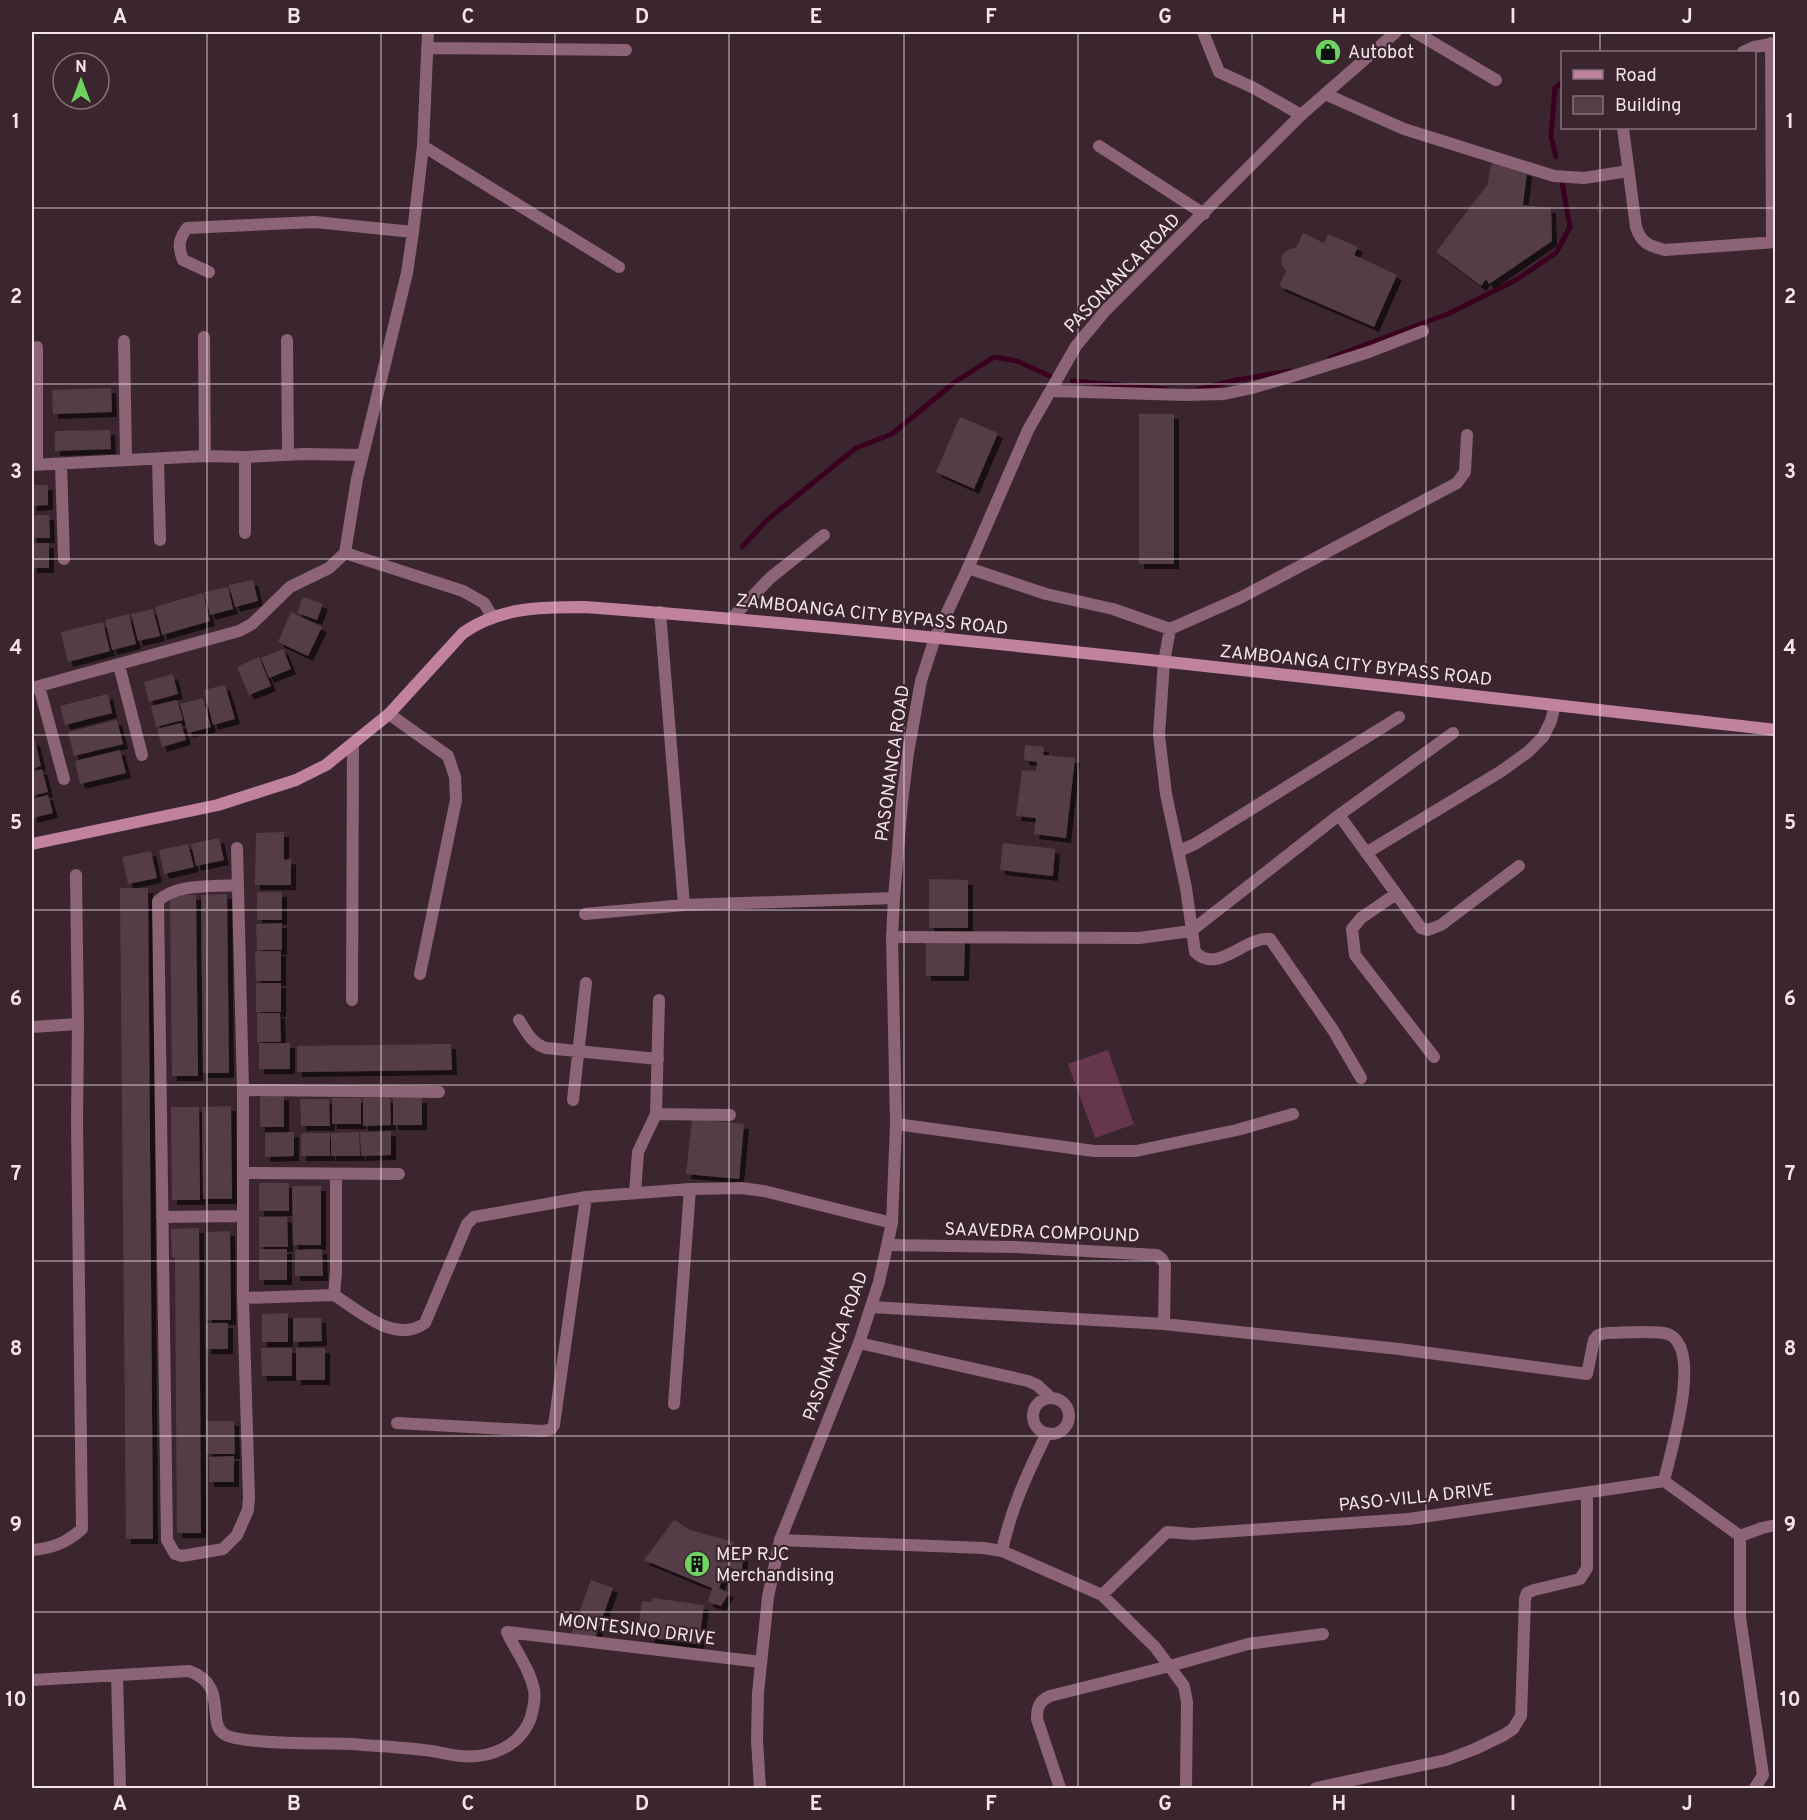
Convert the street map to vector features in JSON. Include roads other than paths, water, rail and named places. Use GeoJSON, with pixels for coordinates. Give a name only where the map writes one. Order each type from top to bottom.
{"type":"FeatureCollection","features":[{"type":"Feature","properties":{"kind":"main road","name":"ZAMBOANGA CITY BYPASS ROAD"},"geometry":{"type":"LineString","coordinates":[[32,844],[208,807],[296,780],[326,765],[389,714],[463,633],[477,623],[492,616],[547,607],[660,612],[935,638],[1776,730]]}},
{"type":"Feature","properties":{"kind":"street"},"geometry":{"type":"LineString","coordinates":[[64,779],[35,687],[239,631],[252,624],[290,587],[329,568],[345,553],[363,455],[405,283],[423,146],[428,32]]}},
{"type":"Feature","properties":{"kind":"street"},"geometry":{"type":"LineString","coordinates":[[1203,32],[1219,72],[1254,88],[1301,115]]}},
{"type":"Feature","properties":{"kind":"street","name":"PASONANCA ROAD"},"geometry":{"type":"LineString","coordinates":[[760,1788],[757,1740],[761,1662],[768,1597],[780,1540],[859,1343],[871,1307],[892,1223],[896,1124],[892,937],[894,898],[908,753],[921,681],[935,638],[1028,430],[1076,346],[1105,311],[1301,115],[1396,32]]}},
{"type":"Feature","properties":{"kind":"street"},"geometry":{"type":"LineString","coordinates":[[1415,32],[1496,80]]}},
{"type":"Feature","properties":{"kind":"street"},"geometry":{"type":"LineString","coordinates":[[1623,129],[1636,227],[1640,238],[1648,246],[1665,250],[1774,242],[1773,43],[1746,51]]}},
{"type":"Feature","properties":{"kind":"street"},"geometry":{"type":"LineString","coordinates":[[427,48],[626,50]]}},
{"type":"Feature","properties":{"kind":"street"},"geometry":{"type":"LineString","coordinates":[[1325,94],[1404,129],[1554,176],[1584,178],[1628,171]]}},
{"type":"Feature","properties":{"kind":"street"},"geometry":{"type":"LineString","coordinates":[[423,146],[619,267]]}},
{"type":"Feature","properties":{"kind":"street"},"geometry":{"type":"LineString","coordinates":[[1099,146],[1204,214]]}},
{"type":"Feature","properties":{"kind":"street"},"geometry":{"type":"LineString","coordinates":[[209,272],[183,260],[178,246],[187,228],[315,222],[413,232]]}},
{"type":"Feature","properties":{"kind":"street"},"geometry":{"type":"LineString","coordinates":[[1051,391],[1185,396],[1224,394],[1252,388],[1348,358],[1423,331]]}},
{"type":"Feature","properties":{"kind":"street"},"geometry":{"type":"LineString","coordinates":[[204,337],[205,456]]}},
{"type":"Feature","properties":{"kind":"street"},"geometry":{"type":"LineString","coordinates":[[286,340],[288,455]]}},
{"type":"Feature","properties":{"kind":"street"},"geometry":{"type":"LineString","coordinates":[[124,341],[126,460]]}},
{"type":"Feature","properties":{"kind":"street"},"geometry":{"type":"LineString","coordinates":[[37,347],[34,465],[205,456],[363,455]]}},
{"type":"Feature","properties":{"kind":"street"},"geometry":{"type":"LineString","coordinates":[[968,568],[1046,594],[1113,609],[1170,629],[1240,598],[1457,483],[1465,472],[1467,435]]}},
{"type":"Feature","properties":{"kind":"street"},"geometry":{"type":"LineString","coordinates":[[245,457],[245,533]]}},
{"type":"Feature","properties":{"kind":"street"},"geometry":{"type":"LineString","coordinates":[[158,459],[160,540]]}},
{"type":"Feature","properties":{"kind":"street"},"geometry":{"type":"LineString","coordinates":[[61,464],[64,559]]}},
{"type":"Feature","properties":{"kind":"street"},"geometry":{"type":"LineString","coordinates":[[732,618],[770,578],[824,535]]}},
{"type":"Feature","properties":{"kind":"street"},"geometry":{"type":"LineString","coordinates":[[345,553],[463,591],[484,603],[492,616]]}},
{"type":"Feature","properties":{"kind":"street"},"geometry":{"type":"LineString","coordinates":[[660,612],[684,905]]}},
{"type":"Feature","properties":{"kind":"street"},"geometry":{"type":"LineString","coordinates":[[1170,629],[1164,662],[1159,735],[1166,794],[1179,851],[1195,952],[1201,958],[1211,960],[1256,941],[1270,939],[1333,1030],[1361,1078]]}},
{"type":"Feature","properties":{"kind":"street"},"geometry":{"type":"LineString","coordinates":[[119,665],[142,754]]}},
{"type":"Feature","properties":{"kind":"street"},"geometry":{"type":"LineString","coordinates":[[1366,853],[1500,772],[1528,752],[1543,737],[1551,721],[1555,705]]}},
{"type":"Feature","properties":{"kind":"street"},"geometry":{"type":"LineString","coordinates":[[389,714],[448,756],[455,777],[456,800],[420,974]]}},
{"type":"Feature","properties":{"kind":"street"},"geometry":{"type":"LineString","coordinates":[[1179,851],[1195,844],[1400,717]]}},
{"type":"Feature","properties":{"kind":"street"},"geometry":{"type":"LineString","coordinates":[[892,937],[1139,938],[1191,930],[1339,815],[1453,734]]}},
{"type":"Feature","properties":{"kind":"street"},"geometry":{"type":"LineString","coordinates":[[352,1000],[353,745]]}},
{"type":"Feature","properties":{"kind":"street"},"geometry":{"type":"LineString","coordinates":[[1339,815],[1421,928],[1428,930],[1441,926],[1519,866]]}},
{"type":"Feature","properties":{"kind":"street"},"geometry":{"type":"LineString","coordinates":[[237,848],[243,1090],[243,1299],[248,1510],[237,1535],[223,1549],[182,1557],[175,1554],[167,1540],[158,901],[167,893],[237,885]]}},
{"type":"Feature","properties":{"kind":"street"},"geometry":{"type":"LineString","coordinates":[[32,1550],[49,1548],[69,1541],[82,1529],[76,1121],[78,1024],[76,875]]}},
{"type":"Feature","properties":{"kind":"street"},"geometry":{"type":"LineString","coordinates":[[1396,894],[1361,918],[1352,929],[1355,955],[1434,1058]]}},
{"type":"Feature","properties":{"kind":"street"},"geometry":{"type":"LineString","coordinates":[[585,914],[684,905],[894,898]]}},
{"type":"Feature","properties":{"kind":"street"},"geometry":{"type":"LineString","coordinates":[[573,1100],[586,983]]}},
{"type":"Feature","properties":{"kind":"street"},"geometry":{"type":"LineString","coordinates":[[635,1193],[638,1152],[656,1114],[659,1000]]}},
{"type":"Feature","properties":{"kind":"street"},"geometry":{"type":"LineString","coordinates":[[519,1020],[532,1040],[539,1046],[658,1059]]}},
{"type":"Feature","properties":{"kind":"street"},"geometry":{"type":"LineString","coordinates":[[32,1027],[78,1024]]}},
{"type":"Feature","properties":{"kind":"street"},"geometry":{"type":"LineString","coordinates":[[243,1090],[439,1092]]}},
{"type":"Feature","properties":{"kind":"street"},"geometry":{"type":"LineString","coordinates":[[656,1114],[730,1114]]}},
{"type":"Feature","properties":{"kind":"street"},"geometry":{"type":"LineString","coordinates":[[896,1124],[1094,1151],[1136,1151],[1237,1130],[1293,1114]]}},
{"type":"Feature","properties":{"kind":"street"},"geometry":{"type":"LineString","coordinates":[[243,1173],[399,1174]]}},
{"type":"Feature","properties":{"kind":"street"},"geometry":{"type":"LineString","coordinates":[[334,1295],[336,1174]]}},
{"type":"Feature","properties":{"kind":"street"},"geometry":{"type":"LineString","coordinates":[[243,1299],[334,1295],[389,1329],[402,1331],[417,1329],[425,1323],[466,1224],[474,1217],[586,1197],[690,1189],[741,1188],[764,1191],[892,1223]]}},
{"type":"Feature","properties":{"kind":"street"},"geometry":{"type":"LineString","coordinates":[[674,1404],[690,1189]]}},
{"type":"Feature","properties":{"kind":"street"},"geometry":{"type":"LineString","coordinates":[[397,1423],[543,1431],[551,1429],[554,1425],[586,1197]]}},
{"type":"Feature","properties":{"kind":"street"},"geometry":{"type":"LineString","coordinates":[[162,1217],[243,1216]]}},
{"type":"Feature","properties":{"kind":"street","name":"SAAVEDRA COMPOUND"},"geometry":{"type":"LineString","coordinates":[[888,1245],[1015,1247],[1157,1255],[1165,1265],[1164,1324]]}},
{"type":"Feature","properties":{"kind":"street"},"geometry":{"type":"LineString","coordinates":[[871,1307],[1164,1324],[1400,1349],[1587,1374],[1594,1340],[1598,1335],[1607,1333],[1666,1334],[1675,1339],[1682,1350],[1685,1387],[1664,1481],[1740,1536]]}},
{"type":"Feature","properties":{"kind":"street"},"geometry":{"type":"LineString","coordinates":[[859,1343],[1028,1381],[1037,1385],[1050,1397]]}},
{"type":"Feature","properties":{"kind":"street"},"geometry":{"type":"LineString","coordinates":[[1050,1397],[1056,1398],[1067,1407],[1069,1420],[1061,1431],[1047,1433],[1035,1425],[1033,1411],[1042,1400],[1050,1397]]}},
{"type":"Feature","properties":{"kind":"street"},"geometry":{"type":"LineString","coordinates":[[1002,1551],[1012,1510],[1047,1433]]}},
{"type":"Feature","properties":{"kind":"street","name":"PASO-VILLA DRIVE"},"geometry":{"type":"LineString","coordinates":[[1102,1595],[1167,1532],[1192,1534],[1409,1519],[1664,1481]]}},
{"type":"Feature","properties":{"kind":"street"},"geometry":{"type":"LineString","coordinates":[[1316,1788],[1336,1786],[1446,1760],[1475,1749],[1513,1729],[1521,1716],[1525,1599],[1527,1593],[1534,1590],[1580,1579],[1584,1575],[1587,1568],[1587,1493]]}},
{"type":"Feature","properties":{"kind":"street"},"geometry":{"type":"LineString","coordinates":[[1740,1536],[1776,1525]]}},
{"type":"Feature","properties":{"kind":"street"},"geometry":{"type":"LineString","coordinates":[[1740,1536],[1740,1617],[1763,1775]]}},
{"type":"Feature","properties":{"kind":"street"},"geometry":{"type":"LineString","coordinates":[[780,1540],[984,1548],[1002,1551],[1102,1595],[1155,1647],[1184,1686],[1187,1702],[1183,1787]]}},
{"type":"Feature","properties":{"kind":"street","name":"MONTESINO DRIVE"},"geometry":{"type":"LineString","coordinates":[[117,1676],[189,1671],[200,1674],[212,1688],[219,1729],[224,1735],[236,1738],[269,1742],[402,1747],[459,1756],[479,1755],[509,1746],[518,1739],[530,1720],[535,1693],[531,1678],[507,1632],[761,1662]]}},
{"type":"Feature","properties":{"kind":"street"},"geometry":{"type":"LineString","coordinates":[[1060,1788],[1037,1719],[1037,1708],[1042,1700],[1248,1644],[1323,1634]]}},
{"type":"Feature","properties":{"kind":"street"},"geometry":{"type":"LineString","coordinates":[[32,1680],[117,1676],[120,1788]]}},
{"type":"Feature","properties":{"kind":"street"},"geometry":{"type":"LineString","coordinates":[[1755,1788],[1763,1775],[1776,1770]]}},
{"type":"Feature","properties":{"kind":"waterway"},"geometry":{"type":"LineString","coordinates":[[1556,157],[1551,136],[1555,88],[1561,83]]}},
{"type":"Feature","properties":{"kind":"waterway"},"geometry":{"type":"LineString","coordinates":[[1330,358],[1450,313],[1516,280],[1556,253],[1570,227],[1562,182]]}},
{"type":"Feature","properties":{"kind":"waterway"},"geometry":{"type":"LineString","coordinates":[[742,547],[767,520],[856,448],[892,434],[955,382],[994,357],[1017,361],[1050,376]]}},
{"type":"Feature","properties":{"kind":"waterway"},"geometry":{"type":"LineString","coordinates":[[1196,390],[1236,380],[1290,371]]}},
{"type":"Feature","properties":{"kind":"waterway"},"geometry":{"type":"LineString","coordinates":[[1072,381],[1166,389]]}},
{"type":"Feature","properties":{"kind":"place","name":"Autobot"},"geometry":{"type":"Point","coordinates":[1328,52]}},
{"type":"Feature","properties":{"kind":"place","name":"MEP RJC Merchandising"},"geometry":{"type":"Point","coordinates":[697,1564]}}]}
